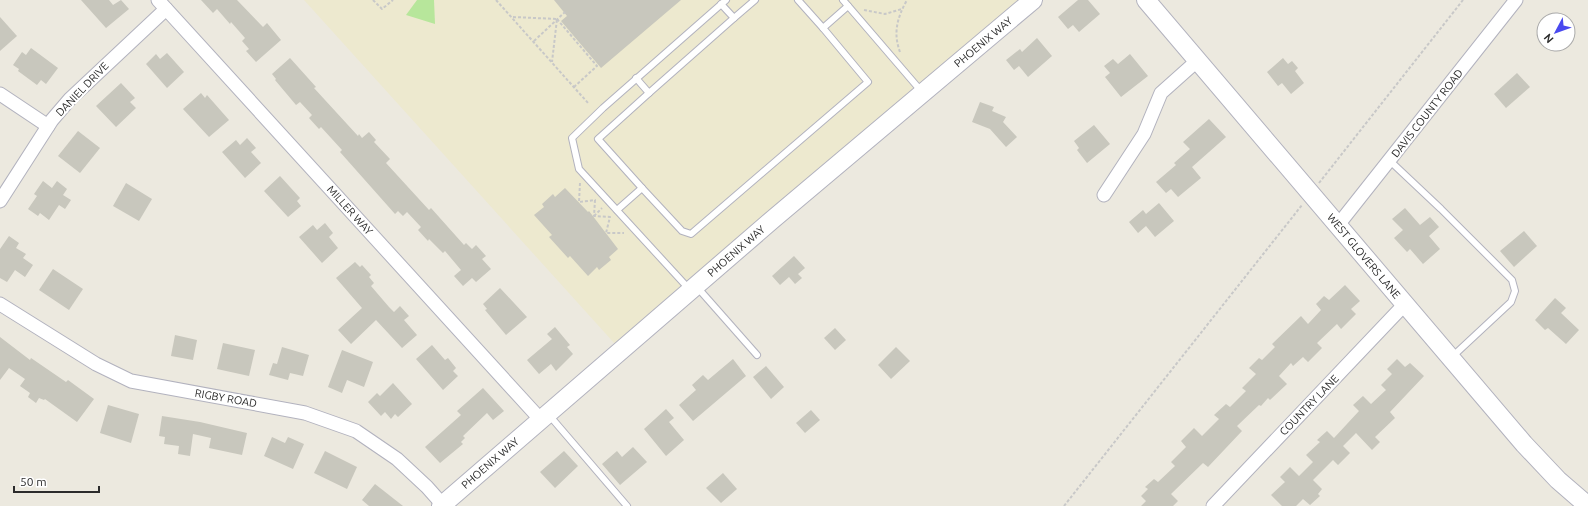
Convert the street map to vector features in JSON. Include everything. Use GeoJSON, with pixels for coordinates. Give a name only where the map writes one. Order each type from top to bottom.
{"type":"FeatureCollection","features":[{"type":"Feature","properties":{"kind":"street","name":"PHOENIX WAY"},"geometry":{"type":"LineString","coordinates":[[442,505],[693,288],[1033,0]]}},
{"type":"Feature","properties":{"kind":"street","name":"WEST GLOVERS LANE"},"geometry":{"type":"LineString","coordinates":[[1146,0],[1540,463],[1588,506]]}},
{"type":"Feature","properties":{"kind":"street","name":"DAVIS COUNTY ROAD"},"geometry":{"type":"LineString","coordinates":[[1338,225],[1516,0]]}},
{"type":"Feature","properties":{"kind":"street","name":"DANIEL DRIVE"},"geometry":{"type":"LineString","coordinates":[[0,201],[48,126],[70,99],[162,4]]}},
{"type":"Feature","properties":{"kind":"street","name":"MILLER WAY"},"geometry":{"type":"LineString","coordinates":[[162,4],[544,417]]}},
{"type":"Feature","properties":{"kind":"street"},"geometry":{"type":"LineString","coordinates":[[1104,195],[1144,134],[1161,93],[1198,60]]}},
{"type":"Feature","properties":{"kind":"street"},"geometry":{"type":"LineString","coordinates":[[0,94],[48,126]]}},
{"type":"Feature","properties":{"kind":"street","name":"RIGBY ROAD"},"geometry":{"type":"LineString","coordinates":[[0,304],[96,364],[131,381],[305,413],[356,431],[397,459],[427,487],[442,505]]}},
{"type":"Feature","properties":{"kind":"street","name":"COUNTRY LANE"},"geometry":{"type":"LineString","coordinates":[[1213,506],[1404,305]]}},
{"type":"Feature","properties":{"kind":"lane"},"geometry":{"type":"LineString","coordinates":[[755,0],[598,139],[682,231],[692,234],[868,82],[798,0]]}},
{"type":"Feature","properties":{"kind":"lane"},"geometry":{"type":"LineString","coordinates":[[843,0],[923,93]]}},
{"type":"Feature","properties":{"kind":"lane"},"geometry":{"type":"LineString","coordinates":[[734,18],[724,2],[636,78],[572,138],[579,169],[758,355]]}},
{"type":"Feature","properties":{"kind":"lane"},"geometry":{"type":"LineString","coordinates":[[823,28],[848,6]]}},
{"type":"Feature","properties":{"kind":"lane"},"geometry":{"type":"LineString","coordinates":[[636,78],[649,93]]}},
{"type":"Feature","properties":{"kind":"lane"},"geometry":{"type":"LineString","coordinates":[[1389,160],[1441,209],[1512,280],[1515,291],[1512,302],[1450,359]]}},
{"type":"Feature","properties":{"kind":"lane"},"geometry":{"type":"LineString","coordinates":[[617,210],[642,188]]}},
{"type":"Feature","properties":{"kind":"lane"},"geometry":{"type":"LineString","coordinates":[[544,417],[627,506]]}},
{"type":"Feature","properties":{"kind":"path"},"geometry":{"type":"LineString","coordinates":[[373,0],[382,9],[393,0]]}},
{"type":"Feature","properties":{"kind":"path"},"geometry":{"type":"LineString","coordinates":[[496,0],[513,17],[588,103]]}},
{"type":"Feature","properties":{"kind":"path"},"geometry":{"type":"LineString","coordinates":[[903,56],[895,38],[897,23],[907,0]]}},
{"type":"Feature","properties":{"kind":"path"},"geometry":{"type":"LineString","coordinates":[[1064,506],[1463,0]]}},
{"type":"Feature","properties":{"kind":"path"},"geometry":{"type":"LineString","coordinates":[[861,9],[885,14],[896,12],[903,8]]}},
{"type":"Feature","properties":{"kind":"path"},"geometry":{"type":"LineString","coordinates":[[534,41],[565,12]]}},
{"type":"Feature","properties":{"kind":"path"},"geometry":{"type":"LineString","coordinates":[[513,17],[557,19],[597,66],[574,87]]}},
{"type":"Feature","properties":{"kind":"path"},"geometry":{"type":"LineString","coordinates":[[552,62],[557,19]]}},
{"type":"Feature","properties":{"kind":"path"},"geometry":{"type":"LineString","coordinates":[[580,183],[579,202],[595,200],[594,216]]}},
{"type":"Feature","properties":{"kind":"path"},"geometry":{"type":"LineString","coordinates":[[594,216],[602,208]]}},
{"type":"Feature","properties":{"kind":"path"},"geometry":{"type":"LineString","coordinates":[[594,216],[610,217],[606,233],[624,234]]}},
{"type":"Feature","properties":{"kind":"shaded area"},"geometry":{"type":"Polygon","coordinates":[[[304,0],[1019,0],[615,344],[304,0]]]}},
{"type":"Feature","properties":{"kind":"green space"},"geometry":{"type":"Polygon","coordinates":[[[417,0],[434,0],[435,24],[406,15],[417,0]]]}},
{"type":"Feature","properties":{"kind":"building"},"geometry":{"type":"Polygon","coordinates":[[[81,0],[109,0],[113,5],[121,0],[129,9],[106,28],[81,0]]]}},
{"type":"Feature","properties":{"kind":"building"},"geometry":{"type":"Polygon","coordinates":[[[201,0],[237,0],[263,27],[267,23],[281,40],[256,62],[246,51],[249,49],[242,41],[245,38],[231,22],[230,24],[217,9],[213,13],[201,0]]]}},
{"type":"Feature","properties":{"kind":"building"},"geometry":{"type":"Polygon","coordinates":[[[554,0],[681,0],[601,68],[561,21],[567,16],[554,0]]]}},
{"type":"Feature","properties":{"kind":"building"},"geometry":{"type":"Polygon","coordinates":[[[1078,0],[1088,0],[1100,14],[1079,32],[1073,25],[1068,29],[1058,17],[1078,0]]]}},
{"type":"Feature","properties":{"kind":"building"},"geometry":{"type":"Polygon","coordinates":[[[0,17],[17,36],[0,51],[0,17]]]}},
{"type":"Feature","properties":{"kind":"building"},"geometry":{"type":"Polygon","coordinates":[[[1037,38],[1052,56],[1028,77],[1019,66],[1014,70],[1006,60],[1020,49],[1022,52],[1037,38]]]}},
{"type":"Feature","properties":{"kind":"building"},"geometry":{"type":"Polygon","coordinates":[[[31,48],[58,68],[46,84],[41,80],[37,85],[18,71],[19,69],[13,65],[22,52],[26,55],[31,48]]]}},
{"type":"Feature","properties":{"kind":"building"},"geometry":{"type":"Polygon","coordinates":[[[167,53],[184,72],[167,88],[146,64],[156,54],[160,59],[167,53]]]}},
{"type":"Feature","properties":{"kind":"building"},"geometry":{"type":"Polygon","coordinates":[[[1130,54],[1148,76],[1121,97],[1105,77],[1110,73],[1104,66],[1113,59],[1118,64],[1130,54]]]}},
{"type":"Feature","properties":{"kind":"building"},"geometry":{"type":"Polygon","coordinates":[[[290,58],[316,87],[314,88],[358,136],[359,134],[362,138],[369,132],[376,140],[374,142],[390,159],[386,163],[429,210],[431,208],[464,245],[466,243],[472,249],[476,245],[486,256],[482,259],[491,269],[476,282],[472,278],[463,286],[454,276],[461,270],[445,251],[443,253],[429,239],[428,241],[418,230],[421,227],[407,212],[403,216],[398,211],[395,214],[340,152],[342,150],[321,127],[319,129],[309,118],[312,115],[300,102],[296,105],[275,80],[276,79],[272,74],[290,58]]]}},
{"type":"Feature","properties":{"kind":"building"},"geometry":{"type":"Polygon","coordinates":[[[1283,58],[1288,64],[1292,61],[1298,68],[1295,71],[1304,83],[1291,94],[1282,83],[1278,86],[1267,72],[1283,58]]]}},
{"type":"Feature","properties":{"kind":"building"},"geometry":{"type":"Polygon","coordinates":[[[1517,73],[1530,87],[1506,108],[1494,94],[1517,73]]]}},
{"type":"Feature","properties":{"kind":"building"},"geometry":{"type":"Polygon","coordinates":[[[121,83],[135,98],[130,102],[136,108],[116,127],[96,106],[121,83]]]}},
{"type":"Feature","properties":{"kind":"building"},"geometry":{"type":"Polygon","coordinates":[[[201,93],[205,98],[207,95],[229,120],[209,137],[183,109],[201,93]]]}},
{"type":"Feature","properties":{"kind":"building"},"geometry":{"type":"Polygon","coordinates":[[[980,102],[994,107],[992,111],[1006,117],[1003,122],[1017,137],[1006,147],[990,129],[972,122],[980,102]]]}},
{"type":"Feature","properties":{"kind":"building"},"geometry":{"type":"Polygon","coordinates":[[[1209,119],[1226,137],[1192,167],[1201,178],[1178,197],[1171,189],[1166,193],[1156,182],[1176,165],[1174,163],[1190,149],[1183,142],[1209,119]]]}},
{"type":"Feature","properties":{"kind":"building"},"geometry":{"type":"Polygon","coordinates":[[[1094,125],[1110,144],[1087,163],[1077,150],[1079,148],[1074,141],[1094,125]]]}},
{"type":"Feature","properties":{"kind":"building"},"geometry":{"type":"Polygon","coordinates":[[[78,131],[100,148],[80,173],[58,156],[78,131]]]}},
{"type":"Feature","properties":{"kind":"building"},"geometry":{"type":"Polygon","coordinates":[[[247,138],[256,148],[251,152],[261,163],[245,178],[222,152],[236,140],[240,145],[247,138]]]}},
{"type":"Feature","properties":{"kind":"building"},"geometry":{"type":"Polygon","coordinates":[[[280,176],[300,198],[297,201],[301,206],[288,217],[264,191],[280,176]]]}},
{"type":"Feature","properties":{"kind":"building"},"geometry":{"type":"Polygon","coordinates":[[[43,181],[52,188],[57,181],[67,189],[63,195],[71,200],[65,209],[59,205],[49,220],[40,213],[38,216],[28,209],[37,196],[34,194],[43,181]]]}},
{"type":"Feature","properties":{"kind":"building"},"geometry":{"type":"Polygon","coordinates":[[[126,183],[152,199],[139,221],[113,206],[126,183]]]}},
{"type":"Feature","properties":{"kind":"building"},"geometry":{"type":"Polygon","coordinates":[[[565,188],[588,212],[589,211],[618,249],[609,257],[611,260],[599,270],[597,267],[588,276],[570,256],[568,258],[549,237],[552,235],[534,215],[544,207],[542,204],[553,194],[555,197],[565,188]]]}},
{"type":"Feature","properties":{"kind":"building"},"geometry":{"type":"Polygon","coordinates":[[[1159,203],[1174,221],[1155,237],[1146,226],[1138,233],[1129,222],[1143,210],[1146,214],[1159,203]]]}},
{"type":"Feature","properties":{"kind":"building"},"geometry":{"type":"Polygon","coordinates":[[[1405,208],[1420,225],[1430,217],[1439,227],[1429,236],[1440,249],[1423,264],[1410,249],[1407,252],[1394,238],[1403,230],[1392,219],[1405,208]]]}},
{"type":"Feature","properties":{"kind":"building"},"geometry":{"type":"Polygon","coordinates":[[[325,223],[333,233],[329,237],[338,248],[322,263],[299,237],[313,225],[317,230],[325,223]]]}},
{"type":"Feature","properties":{"kind":"building"},"geometry":{"type":"Polygon","coordinates":[[[1524,231],[1537,246],[1514,267],[1500,251],[1524,231]]]}},
{"type":"Feature","properties":{"kind":"building"},"geometry":{"type":"Polygon","coordinates":[[[9,236],[19,243],[16,248],[26,254],[23,258],[33,265],[25,277],[15,270],[7,282],[0,278],[0,249],[9,236]]]}},
{"type":"Feature","properties":{"kind":"building"},"geometry":{"type":"Polygon","coordinates":[[[794,256],[805,268],[798,274],[802,278],[795,284],[789,277],[780,285],[772,276],[794,256]]]}},
{"type":"Feature","properties":{"kind":"building"},"geometry":{"type":"Polygon","coordinates":[[[355,262],[360,267],[362,265],[371,275],[369,277],[374,283],[371,286],[394,312],[400,306],[409,316],[404,320],[417,335],[402,348],[376,320],[351,344],[338,330],[362,308],[336,278],[355,262]]]}},
{"type":"Feature","properties":{"kind":"building"},"geometry":{"type":"Polygon","coordinates":[[[53,269],[83,289],[69,310],[39,290],[53,269]]]}},
{"type":"Feature","properties":{"kind":"building"},"geometry":{"type":"Polygon","coordinates":[[[1345,285],[1360,301],[1351,309],[1356,314],[1341,329],[1337,324],[1317,343],[1322,348],[1308,362],[1303,357],[1293,366],[1291,363],[1279,376],[1287,384],[1270,400],[1268,398],[1261,406],[1259,405],[1237,426],[1242,431],[1208,467],[1203,463],[1171,494],[1178,501],[1173,506],[1141,506],[1146,501],[1141,496],[1148,489],[1145,487],[1154,479],[1158,482],[1175,466],[1171,462],[1186,447],[1181,441],[1194,428],[1202,436],[1219,419],[1214,415],[1226,404],[1230,407],[1246,391],[1242,388],[1256,374],[1249,368],[1259,358],[1262,360],[1275,347],[1272,344],[1301,316],[1308,324],[1321,310],[1316,304],[1324,296],[1329,300],[1345,285]]]}},
{"type":"Feature","properties":{"kind":"building"},"geometry":{"type":"Polygon","coordinates":[[[500,288],[527,317],[506,335],[485,310],[487,309],[483,304],[500,288]]]}},
{"type":"Feature","properties":{"kind":"building"},"geometry":{"type":"Polygon","coordinates":[[[1555,298],[1566,308],[1561,313],[1579,330],[1566,344],[1548,328],[1545,330],[1535,320],[1555,298]]]}},
{"type":"Feature","properties":{"kind":"building"},"geometry":{"type":"Polygon","coordinates":[[[555,327],[570,345],[567,347],[573,354],[556,371],[551,364],[539,374],[527,360],[552,339],[547,334],[555,327]]]}},
{"type":"Feature","properties":{"kind":"building"},"geometry":{"type":"Polygon","coordinates":[[[835,328],[846,340],[835,350],[824,338],[835,328]]]}},
{"type":"Feature","properties":{"kind":"building"},"geometry":{"type":"Polygon","coordinates":[[[175,335],[197,340],[193,360],[171,356],[175,335]]]}},
{"type":"Feature","properties":{"kind":"building"},"geometry":{"type":"Polygon","coordinates":[[[0,337],[30,360],[31,358],[66,382],[68,380],[94,399],[77,422],[45,399],[39,398],[36,403],[28,397],[30,393],[20,386],[25,379],[9,368],[0,380],[0,337]]]}},
{"type":"Feature","properties":{"kind":"building"},"geometry":{"type":"Polygon","coordinates":[[[223,343],[255,350],[249,376],[217,369],[223,343]]]}},
{"type":"Feature","properties":{"kind":"building"},"geometry":{"type":"Polygon","coordinates":[[[432,345],[445,360],[448,358],[456,368],[453,371],[458,376],[443,390],[416,359],[432,345]]]}},
{"type":"Feature","properties":{"kind":"building"},"geometry":{"type":"Polygon","coordinates":[[[282,347],[309,355],[303,376],[290,373],[288,380],[269,375],[273,363],[277,364],[282,347]]]}},
{"type":"Feature","properties":{"kind":"building"},"geometry":{"type":"Polygon","coordinates":[[[896,347],[910,361],[891,379],[878,365],[896,347]]]}},
{"type":"Feature","properties":{"kind":"building"},"geometry":{"type":"Polygon","coordinates":[[[342,350],[373,362],[364,387],[347,380],[342,393],[328,387],[342,350]]]}},
{"type":"Feature","properties":{"kind":"building"},"geometry":{"type":"Polygon","coordinates":[[[733,359],[746,376],[693,421],[679,405],[696,390],[692,385],[703,375],[708,380],[733,359]]]}},
{"type":"Feature","properties":{"kind":"building"},"geometry":{"type":"Polygon","coordinates":[[[1397,359],[1405,367],[1410,363],[1424,376],[1390,412],[1395,418],[1375,437],[1380,442],[1372,450],[1356,433],[1343,446],[1350,453],[1338,465],[1333,460],[1313,480],[1322,489],[1318,494],[1320,496],[1310,505],[1303,499],[1296,506],[1282,506],[1271,495],[1285,482],[1280,477],[1290,467],[1299,476],[1313,462],[1306,455],[1320,442],[1317,440],[1327,431],[1334,438],[1359,411],[1353,405],[1363,396],[1371,404],[1386,390],[1381,385],[1392,374],[1387,369],[1397,359]]]}},
{"type":"Feature","properties":{"kind":"building"},"geometry":{"type":"Polygon","coordinates":[[[766,366],[784,387],[771,399],[753,377],[766,366]]]}},
{"type":"Feature","properties":{"kind":"building"},"geometry":{"type":"Polygon","coordinates":[[[393,383],[412,404],[398,417],[395,414],[391,419],[385,412],[381,416],[368,402],[377,393],[380,396],[393,383]]]}},
{"type":"Feature","properties":{"kind":"building"},"geometry":{"type":"Polygon","coordinates":[[[483,388],[504,411],[493,420],[487,413],[463,436],[465,438],[461,442],[463,444],[440,463],[425,447],[461,415],[457,411],[483,388]]]}},
{"type":"Feature","properties":{"kind":"building"},"geometry":{"type":"Polygon","coordinates":[[[108,405],[139,414],[131,443],[100,433],[108,405]]]}},
{"type":"Feature","properties":{"kind":"building"},"geometry":{"type":"Polygon","coordinates":[[[666,409],[674,418],[669,422],[684,440],[666,456],[644,429],[666,409]]]}},
{"type":"Feature","properties":{"kind":"building"},"geometry":{"type":"Polygon","coordinates":[[[811,410],[820,420],[805,433],[796,423],[811,410]]]}},
{"type":"Feature","properties":{"kind":"building"},"geometry":{"type":"Polygon","coordinates":[[[162,416],[200,422],[247,433],[242,455],[209,448],[211,438],[193,434],[190,456],[178,454],[179,446],[164,444],[165,437],[159,436],[162,416]]]}},
{"type":"Feature","properties":{"kind":"building"},"geometry":{"type":"Polygon","coordinates":[[[272,437],[285,443],[288,437],[304,444],[293,469],[264,456],[272,437]]]}},
{"type":"Feature","properties":{"kind":"building"},"geometry":{"type":"Polygon","coordinates":[[[633,447],[647,462],[620,485],[602,464],[617,451],[622,457],[633,447]]]}},
{"type":"Feature","properties":{"kind":"building"},"geometry":{"type":"Polygon","coordinates":[[[325,451],[357,467],[347,489],[314,473],[325,451]]]}},
{"type":"Feature","properties":{"kind":"building"},"geometry":{"type":"Polygon","coordinates":[[[564,451],[578,466],[555,488],[540,472],[564,451]]]}},
{"type":"Feature","properties":{"kind":"building"},"geometry":{"type":"Polygon","coordinates":[[[723,473],[737,489],[721,503],[706,488],[723,473]]]}},
{"type":"Feature","properties":{"kind":"building"},"geometry":{"type":"Polygon","coordinates":[[[375,484],[403,506],[369,506],[362,500],[375,484]]]}}]}
